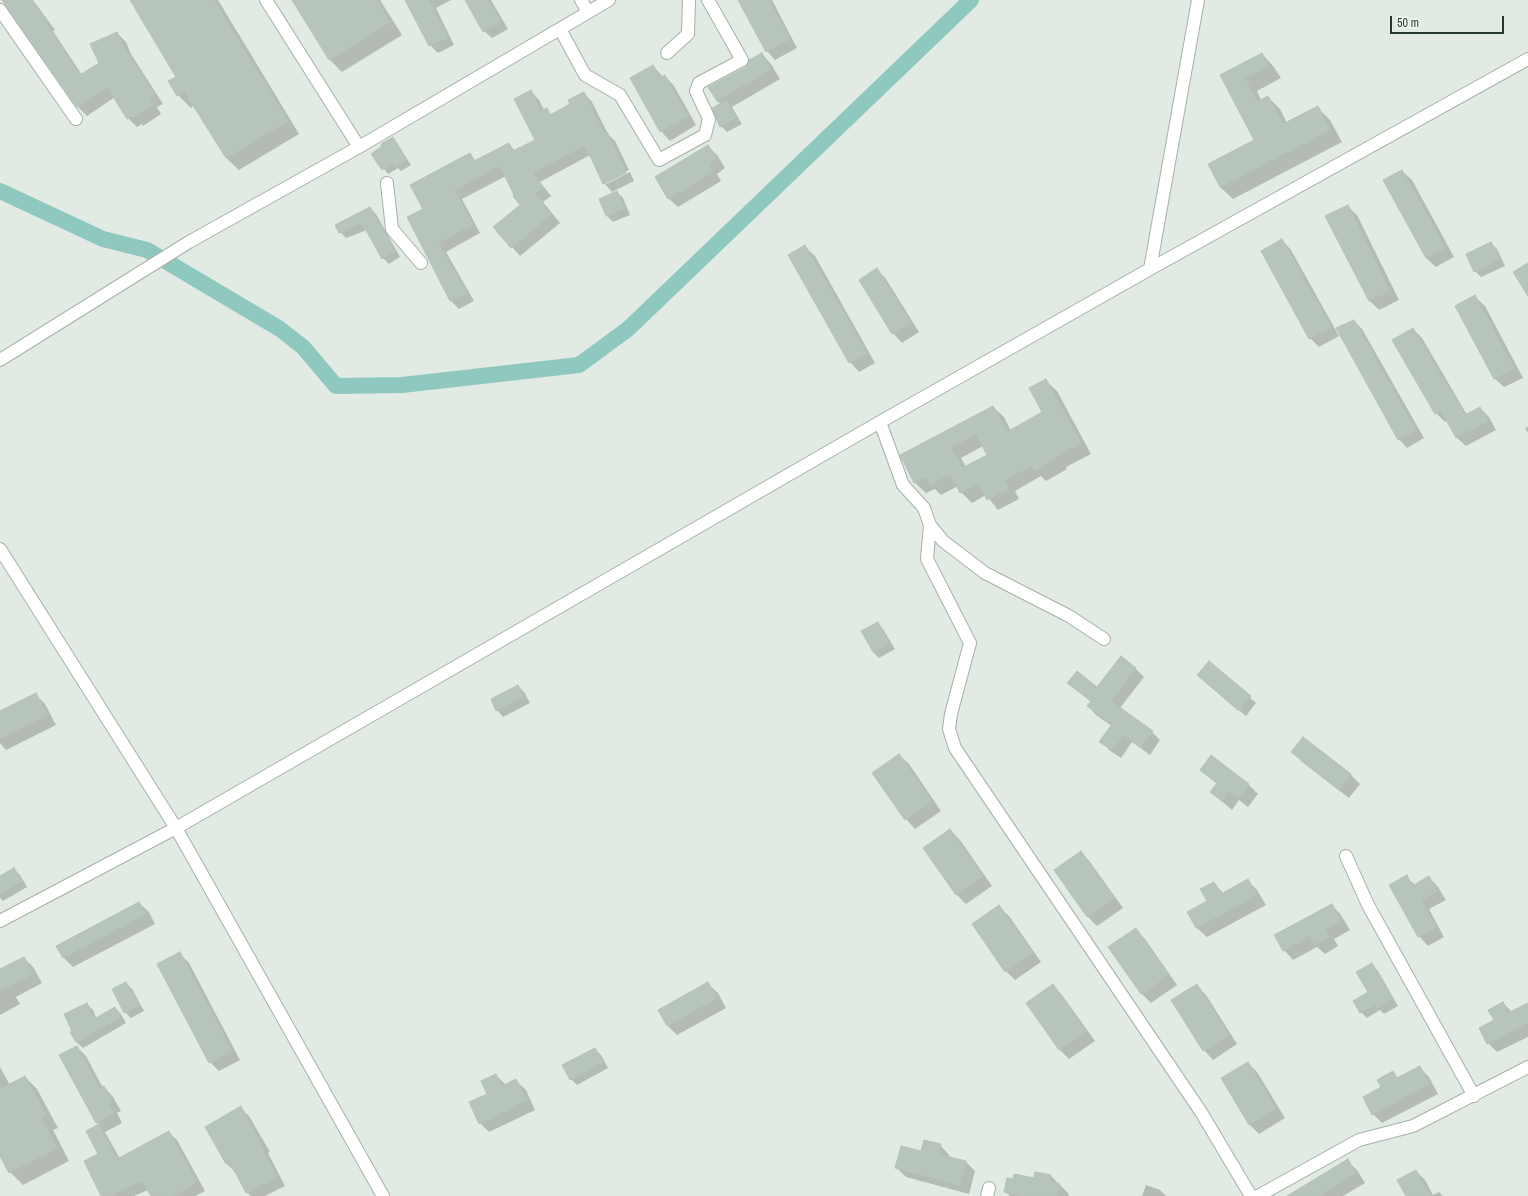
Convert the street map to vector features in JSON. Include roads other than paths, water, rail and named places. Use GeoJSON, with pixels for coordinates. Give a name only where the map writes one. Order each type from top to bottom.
{"type":"FeatureCollection","features":[{"type":"Feature","properties":{"kind":"street"},"geometry":{"type":"LineString","coordinates":[[266,0],[359,147]]}},
{"type":"Feature","properties":{"kind":"street"},"geometry":{"type":"LineString","coordinates":[[580,0],[588,12]]}},
{"type":"Feature","properties":{"kind":"street"},"geometry":{"type":"LineString","coordinates":[[0,360],[189,242],[359,147],[609,0]]}},
{"type":"Feature","properties":{"kind":"street"},"geometry":{"type":"LineString","coordinates":[[666,54],[688,34],[690,0]]}},
{"type":"Feature","properties":{"kind":"street"},"geometry":{"type":"LineString","coordinates":[[560,29],[585,75],[620,95],[659,160],[705,135],[709,119],[696,91],[699,83],[742,60],[708,0]]}},
{"type":"Feature","properties":{"kind":"street"},"geometry":{"type":"LineString","coordinates":[[1150,269],[1198,0]]}},
{"type":"Feature","properties":{"kind":"street"},"geometry":{"type":"LineString","coordinates":[[0,10],[76,119]]}},
{"type":"Feature","properties":{"kind":"street"},"geometry":{"type":"LineString","coordinates":[[0,921],[176,828],[880,422],[1150,269],[1528,59]]}},
{"type":"Feature","properties":{"kind":"street"},"geometry":{"type":"LineString","coordinates":[[387,183],[392,228],[422,263]]}},
{"type":"Feature","properties":{"kind":"street"},"geometry":{"type":"LineString","coordinates":[[880,422],[903,485],[924,508],[930,525],[943,541],[985,573],[1070,616],[1104,640]]}},
{"type":"Feature","properties":{"kind":"street"},"geometry":{"type":"LineString","coordinates":[[930,525],[927,559],[970,643],[950,722],[949,729],[955,748],[1202,1112],[1251,1196]]}},
{"type":"Feature","properties":{"kind":"street"},"geometry":{"type":"LineString","coordinates":[[0,550],[176,828],[383,1196]]}},
{"type":"Feature","properties":{"kind":"street"},"geometry":{"type":"LineString","coordinates":[[1346,856],[1368,905],[1474,1096]]}},
{"type":"Feature","properties":{"kind":"street"},"geometry":{"type":"LineString","coordinates":[[1258,1196],[1360,1140],[1413,1126],[1528,1067]]}},
{"type":"Feature","properties":{"kind":"waterway"},"geometry":{"type":"LineString","coordinates":[[0,191],[103,239],[147,250],[280,329],[303,347],[336,386],[402,385],[579,365],[628,329],[971,0]]}}]}
